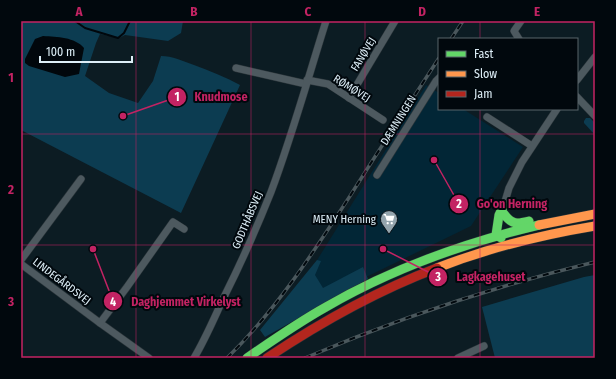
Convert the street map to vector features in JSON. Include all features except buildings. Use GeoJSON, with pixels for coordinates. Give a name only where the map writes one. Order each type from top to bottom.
{"type":"FeatureCollection","features":[{"type":"Feature","properties":{"kind":"main road"},"geometry":{"type":"LineString","coordinates":[[504,210],[511,222],[514,223],[519,224],[540,219],[549,222]]}},
{"type":"Feature","properties":{"kind":"main road"},"geometry":{"type":"LineString","coordinates":[[451,263],[461,254],[498,240],[504,210]]}},
{"type":"Feature","properties":{"kind":"main road"},"geometry":{"type":"LineString","coordinates":[[247,358],[285,331],[319,311],[377,280],[446,251],[549,222],[595,214]]}},
{"type":"Feature","properties":{"kind":"main road"},"geometry":{"type":"LineString","coordinates":[[500,235],[507,239],[587,222],[595,223]]}},
{"type":"Feature","properties":{"kind":"main road"},"geometry":{"type":"LineString","coordinates":[[267,358],[325,321],[354,305],[420,275],[477,253],[500,246],[550,234],[595,226]]}},
{"type":"Feature","properties":{"kind":"street","name":"GODTHÅBSVEJ"},"geometry":{"type":"LineString","coordinates":[[194,358],[218,311],[271,191],[287,146],[326,21]]}},
{"type":"Feature","properties":{"kind":"street","name":"FANØVEJ"},"geometry":{"type":"LineString","coordinates":[[349,98],[395,21]]}},
{"type":"Feature","properties":{"kind":"street"},"geometry":{"type":"LineString","coordinates":[[518,38],[514,31],[521,21]]}},
{"type":"Feature","properties":{"kind":"street"},"geometry":{"type":"LineString","coordinates":[[578,79],[595,57]]}},
{"type":"Feature","properties":{"kind":"street"},"geometry":{"type":"LineString","coordinates":[[236,68],[306,82]]}},
{"type":"Feature","properties":{"kind":"street","name":"DÆMNINGEN"},"geometry":{"type":"LineString","coordinates":[[377,175],[421,103],[438,79]]}},
{"type":"Feature","properties":{"kind":"street","name":"RØMØVEJ"},"geometry":{"type":"LineString","coordinates":[[306,82],[328,84],[383,120]]}},
{"type":"Feature","properties":{"kind":"street"},"geometry":{"type":"LineString","coordinates":[[578,99],[595,116]]}},
{"type":"Feature","properties":{"kind":"street"},"geometry":{"type":"LineString","coordinates":[[504,210],[513,179],[532,146],[556,110]]}},
{"type":"Feature","properties":{"kind":"street"},"geometry":{"type":"LineString","coordinates":[[487,117],[532,146]]}},
{"type":"Feature","properties":{"kind":"street","name":"LINDEGÅRDSVEJ"},"geometry":{"type":"LineString","coordinates":[[21,260],[81,178]]}},
{"type":"Feature","properties":{"kind":"street"},"geometry":{"type":"LineString","coordinates":[[100,323],[173,222],[184,229]]}},
{"type":"Feature","properties":{"kind":"street","name":"LINDEGÅRDSVEJ"},"geometry":{"type":"LineString","coordinates":[[21,264],[148,358]]}},
{"type":"Feature","properties":{"kind":"street"},"geometry":{"type":"LineString","coordinates":[[458,358],[484,346]]}},
{"type":"Feature","properties":{"kind":"shaded area"},"geometry":{"type":"Polygon","coordinates":[[[21,21],[183,21],[181,33],[168,41],[125,35],[119,38],[100,34],[85,76],[109,93],[138,103],[153,81],[161,56],[186,62],[240,85],[181,213],[21,130],[21,21]]]}},
{"type":"Feature","properties":{"kind":"shaded area"},"geometry":{"type":"Polygon","coordinates":[[[43,36],[60,37],[71,40],[80,44],[84,48],[79,74],[65,77],[29,66],[25,63],[25,59],[35,39],[43,36]]]}},
{"type":"Feature","properties":{"kind":"shaded area"},"geometry":{"type":"Polygon","coordinates":[[[426,85],[438,92],[438,110],[465,110],[523,147],[471,226],[323,298],[309,273],[426,85]]]}},
{"type":"Feature","properties":{"kind":"shaded area"},"geometry":{"type":"Polygon","coordinates":[[[586,118],[590,118],[595,123],[595,135],[584,123],[586,118]]]}},
{"type":"Feature","properties":{"kind":"shaded area"},"geometry":{"type":"Polygon","coordinates":[[[317,260],[321,261],[315,275],[323,288],[363,267],[368,279],[265,337],[260,330],[317,260]]]}},
{"type":"Feature","properties":{"kind":"shaded area"},"geometry":{"type":"Polygon","coordinates":[[[595,275],[595,358],[495,358],[482,307],[595,275]]]}},
{"type":"Feature","properties":{"kind":"waterway"},"geometry":{"type":"LineString","coordinates":[[75,21],[85,28],[118,38],[124,33],[130,21]]}},
{"type":"Feature","properties":{"kind":"railway"},"geometry":{"type":"LineString","coordinates":[[452,38],[463,21]]}},
{"type":"Feature","properties":{"kind":"railway"},"geometry":{"type":"LineString","coordinates":[[227,358],[245,340],[278,301],[308,260],[438,60]]}},
{"type":"Feature","properties":{"kind":"railway"},"geometry":{"type":"LineString","coordinates":[[305,358],[412,316],[484,292],[595,262]]}},
{"type":"Feature","properties":{"kind":"traffic: fast"},"geometry":{"type":"LineString","coordinates":[[501,238],[496,235],[499,215],[504,205]]}},
{"type":"Feature","properties":{"kind":"traffic: fast"},"geometry":{"type":"LineString","coordinates":[[504,214],[515,223],[529,221]]}},
{"type":"Feature","properties":{"kind":"traffic: fast"},"geometry":{"type":"LineString","coordinates":[[247,358],[286,331],[351,293],[377,280],[456,249],[539,225]]}},
{"type":"Feature","properties":{"kind":"traffic: slow"},"geometry":{"type":"LineString","coordinates":[[539,225],[595,214]]}},
{"type":"Feature","properties":{"kind":"traffic: slow"},"geometry":{"type":"LineString","coordinates":[[437,268],[476,254],[515,243],[595,226]]}},
{"type":"Feature","properties":{"kind":"traffic: jam"},"geometry":{"type":"LineString","coordinates":[[267,358],[349,308],[392,287],[437,268]]}},
{"type":"Feature","properties":{"kind":"place","name":"Knudmose"},"geometry":{"type":"Point","coordinates":[123,116]}},
{"type":"Feature","properties":{"kind":"place","name":"Go'on Herning"},"geometry":{"type":"Point","coordinates":[434,160]}},
{"type":"Feature","properties":{"kind":"place","name":"MENY Herning"},"geometry":{"type":"Point","coordinates":[389,234]}},
{"type":"Feature","properties":{"kind":"place","name":"Daghjemmet Virkelyst"},"geometry":{"type":"Point","coordinates":[93,249]}},
{"type":"Feature","properties":{"kind":"place","name":"Lagkagehuset"},"geometry":{"type":"Point","coordinates":[383,249]}}]}
